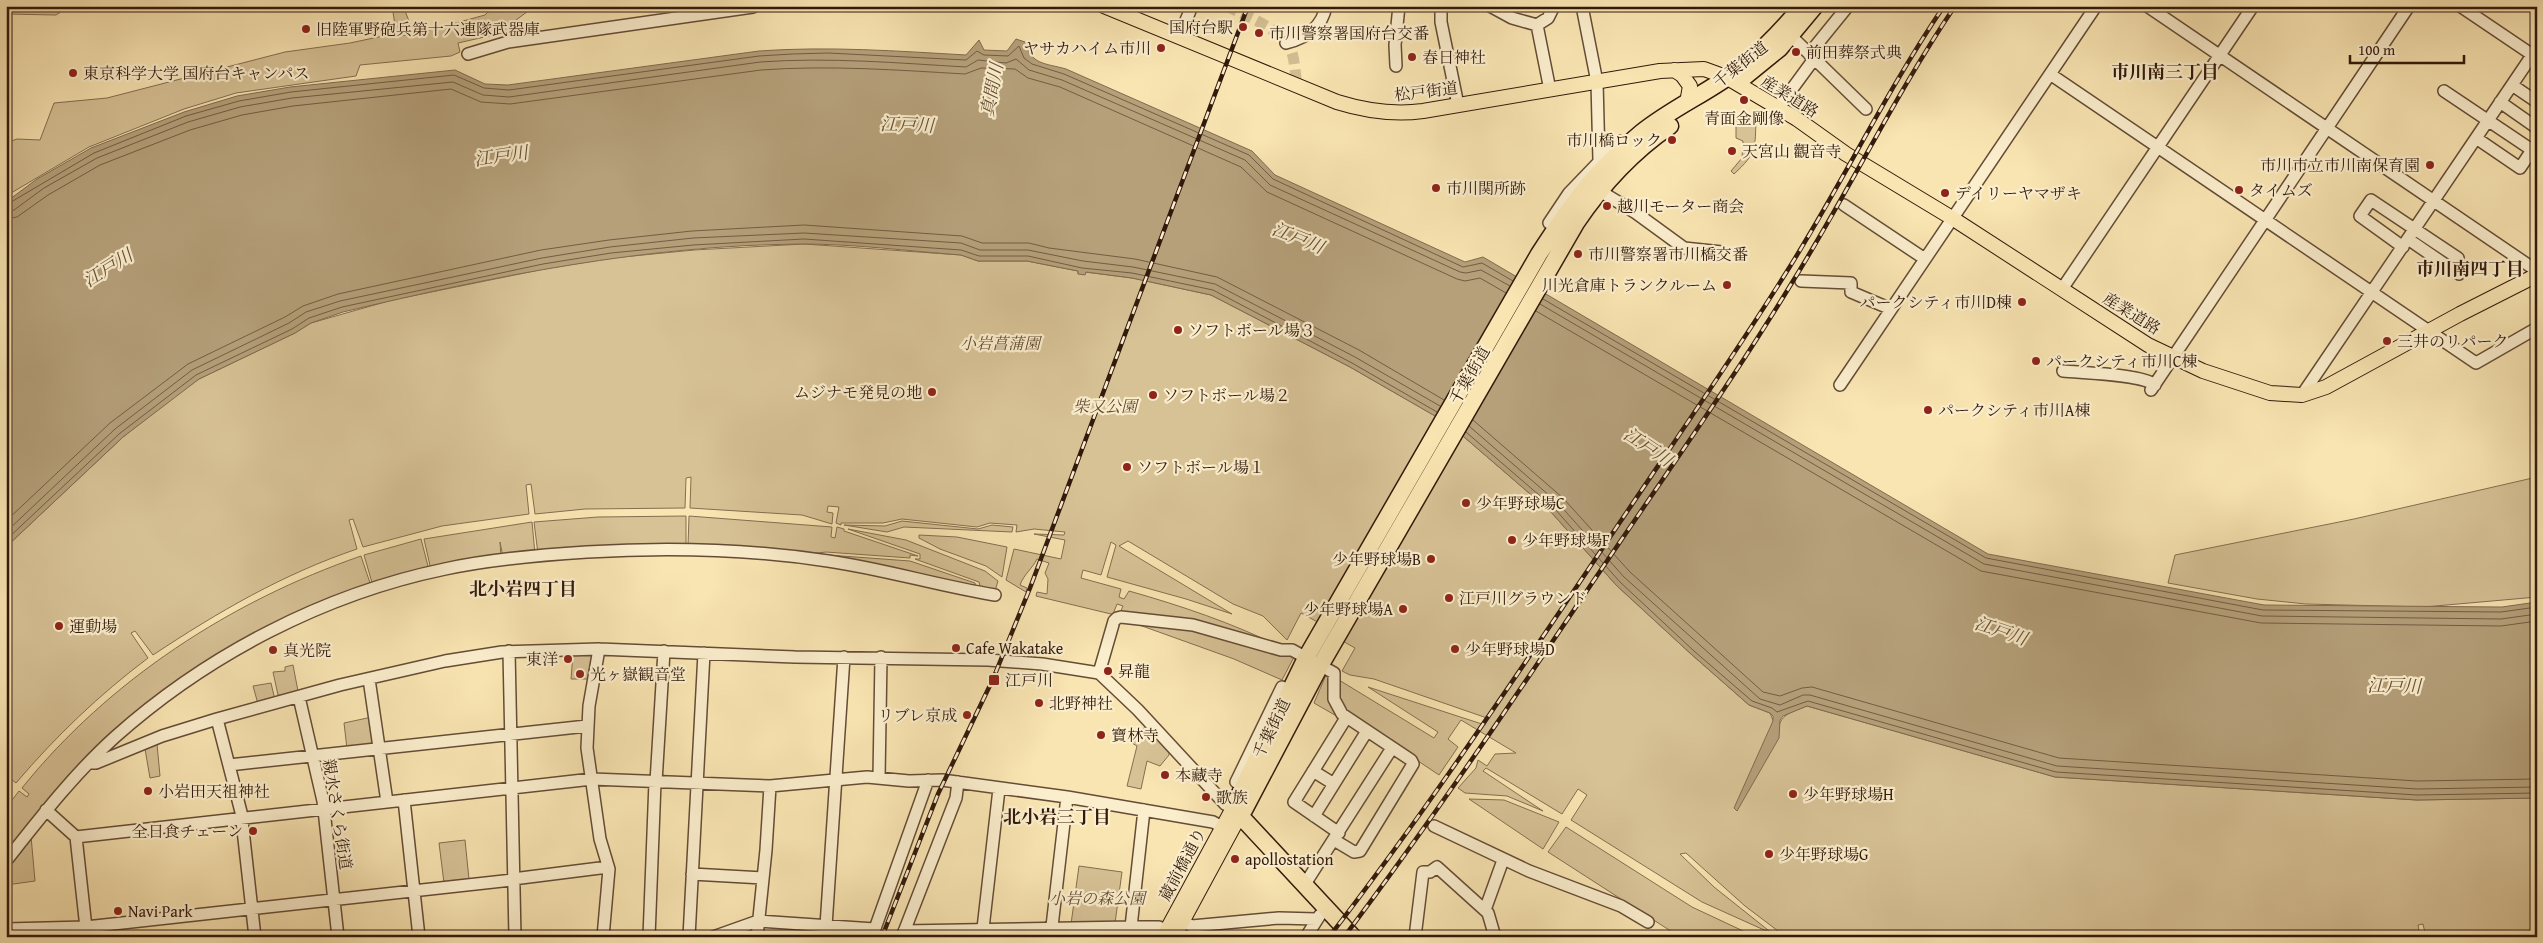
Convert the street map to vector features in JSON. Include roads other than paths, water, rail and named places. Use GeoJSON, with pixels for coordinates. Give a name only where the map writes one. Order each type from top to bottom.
{"type":"FeatureCollection","features":[{"type":"Feature","properties":{"kind":"highway","name":"千葉街道"},"geometry":{"type":"LineString","coordinates":[[1805,6],[1731,80],[1652,139],[1600,190],[1576,224],[1546,258],[1308,653],[1243,786],[1241,816],[1251,816],[1296,722],[1305,694],[1327,666],[1546,258],[1567,210],[1594,176],[1643,131],[1687,103],[1731,80],[1759,67],[1791,36],[1805,6]]}},
{"type":"Feature","properties":{"kind":"highway"},"geometry":{"type":"LineString","coordinates":[[1241,816],[1305,884],[1322,914],[1353,937]]}},
{"type":"Feature","properties":{"kind":"main road","name":"松戸街道"},"geometry":{"type":"LineString","coordinates":[[1104,6],[1337,102],[1368,111],[1405,113],[1674,70],[1704,69],[1731,80]]}},
{"type":"Feature","properties":{"kind":"main road"},"geometry":{"type":"LineString","coordinates":[[1674,70],[1682,75],[1690,86],[1687,103]]}},
{"type":"Feature","properties":{"kind":"main road","name":"産業道路"},"geometry":{"type":"LineString","coordinates":[[1731,80],[2172,358],[2210,374],[2270,393],[2302,395],[2326,387],[2428,331],[2537,275]]}},
{"type":"Feature","properties":{"kind":"main road","name":"蔵前橋通り"},"geometry":{"type":"LineString","coordinates":[[1168,935],[1227,829],[1241,816]]}},
{"type":"Feature","properties":{"kind":"main road","name":"蔵前橋通り"},"geometry":{"type":"LineString","coordinates":[[1168,935],[1182,922],[1227,829]]}},
{"type":"Feature","properties":{"kind":"street"},"geometry":{"type":"LineString","coordinates":[[1179,37],[1192,6]]}},
{"type":"Feature","properties":{"kind":"street"},"geometry":{"type":"LineString","coordinates":[[1286,43],[1305,38],[1310,34],[1324,17],[1326,6]]}},
{"type":"Feature","properties":{"kind":"street"},"geometry":{"type":"LineString","coordinates":[[1396,66],[1395,45],[1399,6]]}},
{"type":"Feature","properties":{"kind":"street"},"geometry":{"type":"LineString","coordinates":[[1441,6],[1441,22],[1458,105]]}},
{"type":"Feature","properties":{"kind":"street"},"geometry":{"type":"LineString","coordinates":[[1490,6],[1512,18],[1538,24],[1548,18],[1554,6]]}},
{"type":"Feature","properties":{"kind":"street"},"geometry":{"type":"LineString","coordinates":[[1582,6],[1597,82],[1599,160]]}},
{"type":"Feature","properties":{"kind":"street"},"geometry":{"type":"LineString","coordinates":[[1778,108],[1811,57],[1848,6]]}},
{"type":"Feature","properties":{"kind":"street"},"geometry":{"type":"LineString","coordinates":[[1840,385],[2096,6]]}},
{"type":"Feature","properties":{"kind":"street"},"geometry":{"type":"LineString","coordinates":[[2147,6],[2537,271]]}},
{"type":"Feature","properties":{"kind":"street"},"geometry":{"type":"LineString","coordinates":[[2062,289],[2253,6]]}},
{"type":"Feature","properties":{"kind":"street"},"geometry":{"type":"LineString","coordinates":[[2063,371],[2129,377],[2151,382],[2153,388],[2409,6]]}},
{"type":"Feature","properties":{"kind":"street"},"geometry":{"type":"LineString","coordinates":[[2302,395],[2433,200],[2535,53],[2460,6]]}},
{"type":"Feature","properties":{"kind":"street"},"geometry":{"type":"LineString","coordinates":[[468,54],[508,42],[753,7]]}},
{"type":"Feature","properties":{"kind":"street"},"geometry":{"type":"LineString","coordinates":[[1538,24],[1550,90]]}},
{"type":"Feature","properties":{"kind":"street"},"geometry":{"type":"LineString","coordinates":[[1791,36],[1866,109]]}},
{"type":"Feature","properties":{"kind":"street"},"geometry":{"type":"LineString","coordinates":[[2050,74],[2476,362],[2537,328]]}},
{"type":"Feature","properties":{"kind":"street"},"geometry":{"type":"LineString","coordinates":[[2512,85],[2537,102]]}},
{"type":"Feature","properties":{"kind":"street"},"geometry":{"type":"LineString","coordinates":[[2444,91],[2532,150],[2520,168],[2476,138]]}},
{"type":"Feature","properties":{"kind":"street"},"geometry":{"type":"LineString","coordinates":[[2500,102],[2537,128]]}},
{"type":"Feature","properties":{"kind":"street"},"geometry":{"type":"LineString","coordinates":[[1549,223],[1569,193],[1599,160],[1645,121],[1656,115],[1665,118]]}},
{"type":"Feature","properties":{"kind":"street"},"geometry":{"type":"LineString","coordinates":[[1600,190],[1636,213],[1684,248],[1722,252]]}},
{"type":"Feature","properties":{"kind":"street"},"geometry":{"type":"LineString","coordinates":[[2458,258],[2372,200],[2360,216],[2459,274]]}},
{"type":"Feature","properties":{"kind":"street"},"geometry":{"type":"LineString","coordinates":[[1844,205],[1925,259]]}},
{"type":"Feature","properties":{"kind":"street"},"geometry":{"type":"LineString","coordinates":[[1801,281],[1851,284],[1851,292],[1891,309]]}},
{"type":"Feature","properties":{"kind":"street"},"geometry":{"type":"LineString","coordinates":[[6,861],[46,810],[89,763],[151,707],[239,647],[331,603],[410,578],[459,566],[537,556],[627,549],[711,550],[830,561],[995,595]]}},
{"type":"Feature","properties":{"kind":"street"},"geometry":{"type":"LineString","coordinates":[[1098,673],[1117,618],[1193,625],[1281,650],[1308,653],[1327,666],[1334,698],[1339,710],[1346,718],[1411,760],[1413,764],[1360,851],[1354,852],[1314,816],[1294,802],[1346,718]]}},
{"type":"Feature","properties":{"kind":"street"},"geometry":{"type":"LineString","coordinates":[[89,763],[96,763],[162,736],[299,696],[445,661],[509,651],[599,648],[704,653],[1014,661],[1098,673],[1138,710],[1225,804],[1241,816]]}},
{"type":"Feature","properties":{"kind":"street"},"geometry":{"type":"LineString","coordinates":[[599,648],[587,726],[587,748],[600,839],[608,867],[603,937]]}},
{"type":"Feature","properties":{"kind":"street"},"geometry":{"type":"LineString","coordinates":[[509,651],[515,937]]}},
{"type":"Feature","properties":{"kind":"street"},"geometry":{"type":"LineString","coordinates":[[649,937],[664,651]]}},
{"type":"Feature","properties":{"kind":"street"},"geometry":{"type":"LineString","coordinates":[[689,937],[704,653]]}},
{"type":"Feature","properties":{"kind":"street"},"geometry":{"type":"LineString","coordinates":[[826,926],[844,657]]}},
{"type":"Feature","properties":{"kind":"street"},"geometry":{"type":"LineString","coordinates":[[879,778],[881,657]]}},
{"type":"Feature","properties":{"kind":"street"},"geometry":{"type":"LineString","coordinates":[[368,678],[387,802]]}},
{"type":"Feature","properties":{"kind":"street"},"geometry":{"type":"LineString","coordinates":[[1243,786],[1236,782],[1282,687]]}},
{"type":"Feature","properties":{"kind":"street","name":"親水さくら街道"},"geometry":{"type":"LineString","coordinates":[[299,696],[324,808],[338,937]]}},
{"type":"Feature","properties":{"kind":"street"},"geometry":{"type":"LineString","coordinates":[[217,719],[242,818],[255,937]]}},
{"type":"Feature","properties":{"kind":"street"},"geometry":{"type":"LineString","coordinates":[[229,765],[587,726]]}},
{"type":"Feature","properties":{"kind":"street"},"geometry":{"type":"LineString","coordinates":[[1314,816],[1367,731]]}},
{"type":"Feature","properties":{"kind":"street"},"geometry":{"type":"LineString","coordinates":[[1305,884],[1337,837],[1392,748]]}},
{"type":"Feature","properties":{"kind":"street"},"geometry":{"type":"LineString","coordinates":[[1313,771],[1334,784]]}},
{"type":"Feature","properties":{"kind":"street"},"geometry":{"type":"LineString","coordinates":[[76,837],[592,779],[770,786],[879,778],[958,782],[1068,797],[1213,822],[1227,829]]}},
{"type":"Feature","properties":{"kind":"street"},"geometry":{"type":"LineString","coordinates":[[713,937],[758,921],[826,926],[873,933],[928,780]]}},
{"type":"Feature","properties":{"kind":"street"},"geometry":{"type":"LineString","coordinates":[[958,782],[956,798],[903,934],[1052,933],[1130,927],[1160,927],[1168,935]]}},
{"type":"Feature","properties":{"kind":"street"},"geometry":{"type":"LineString","coordinates":[[757,937],[770,786]]}},
{"type":"Feature","properties":{"kind":"street"},"geometry":{"type":"LineString","coordinates":[[982,934],[999,789]]}},
{"type":"Feature","properties":{"kind":"street"},"geometry":{"type":"LineString","coordinates":[[1052,933],[1068,797]]}},
{"type":"Feature","properties":{"kind":"street"},"geometry":{"type":"LineString","coordinates":[[404,800],[419,937]]}},
{"type":"Feature","properties":{"kind":"street"},"geometry":{"type":"LineString","coordinates":[[46,810],[76,837],[86,932]]}},
{"type":"Feature","properties":{"kind":"street"},"geometry":{"type":"LineString","coordinates":[[1130,927],[1144,810]]}},
{"type":"Feature","properties":{"kind":"street"},"geometry":{"type":"LineString","coordinates":[[1434,826],[1503,860],[1621,906],[1648,922]]}},
{"type":"Feature","properties":{"kind":"street"},"geometry":{"type":"LineString","coordinates":[[1485,910],[1503,860]]}},
{"type":"Feature","properties":{"kind":"street"},"geometry":{"type":"LineString","coordinates":[[1415,937],[1423,872],[1430,872],[1437,866],[1488,913],[1495,937]]}},
{"type":"Feature","properties":{"kind":"street"},"geometry":{"type":"LineString","coordinates":[[6,929],[86,932],[252,909],[513,880],[608,867]]}},
{"type":"Feature","properties":{"kind":"street"},"geometry":{"type":"LineString","coordinates":[[692,874],[763,878]]}},
{"type":"Feature","properties":{"kind":"street"},"geometry":{"type":"LineString","coordinates":[[1182,922],[1192,926],[1322,914]]}},
{"type":"Feature","properties":{"kind":"street"},"geometry":{"type":"LineString","coordinates":[[1306,937],[1322,914]]}},
{"type":"Feature","properties":{"kind":"water","name":"真間川"},"geometry":{"type":"Polygon","coordinates":[[[1016,39],[1025,42],[1031,55],[1040,62],[1066,69],[1252,151],[1275,175],[1465,262],[1483,257],[1988,554],[2264,605],[2502,607],[2537,602],[2537,798],[2417,800],[2055,777],[1807,706],[1783,716],[1780,720],[1779,738],[1737,811],[1734,808],[1773,721],[1773,716],[1749,705],[1691,654],[1616,585],[1551,512],[1449,424],[1350,367],[1211,295],[1132,278],[1086,272],[1085,275],[1078,274],[1078,271],[1027,261],[978,261],[961,255],[822,244],[686,250],[628,256],[514,275],[343,312],[311,323],[295,333],[199,379],[123,437],[6,547],[6,202],[37,179],[91,148],[184,112],[237,96],[290,87],[455,70],[485,84],[508,85],[759,51],[811,49],[966,55],[979,40],[984,50],[1007,51],[1016,39]]]}},
{"type":"Feature","properties":{"kind":"tunnel"},"geometry":{"type":"LineString","coordinates":[[1227,6],[1280,35],[1291,50],[1297,84]]}},
{"type":"Feature","properties":{"kind":"railway"},"geometry":{"type":"LineString","coordinates":[[882,937],[938,794],[993,679],[1030,588],[1248,6]]}},
{"type":"Feature","properties":{"kind":"railway"},"geometry":{"type":"LineString","coordinates":[[1329,937],[1465,751],[1737,348],[1805,243],[1882,106],[1944,6]]}},
{"type":"Feature","properties":{"kind":"railway"},"geometry":{"type":"LineString","coordinates":[[1344,937],[1478,751],[1702,422],[1771,317],[1814,247],[1912,74],[1955,6]]}},
{"type":"Feature","properties":{"kind":"place","name":"国府台駅"},"geometry":{"type":"Point","coordinates":[1243,27]}},
{"type":"Feature","properties":{"kind":"place","name":"旧陸軍野砲兵第十六連隊武器庫"},"geometry":{"type":"Point","coordinates":[306,29]}},
{"type":"Feature","properties":{"kind":"place","name":"市川警察署国府台交番"},"geometry":{"type":"Point","coordinates":[1259,33]}},
{"type":"Feature","properties":{"kind":"place","name":"ヤサカハイム市川"},"geometry":{"type":"Point","coordinates":[1161,48]}},
{"type":"Feature","properties":{"kind":"place","name":"前田葬祭式典"},"geometry":{"type":"Point","coordinates":[1796,52]}},
{"type":"Feature","properties":{"kind":"place","name":"春日神社"},"geometry":{"type":"Point","coordinates":[1412,57]}},
{"type":"Feature","properties":{"kind":"place","name":"東京科学大学 国府台キャンパス"},"geometry":{"type":"Point","coordinates":[73,73]}},
{"type":"Feature","properties":{"kind":"place","name":"青面金剛像"},"geometry":{"type":"Point","coordinates":[1744,100]}},
{"type":"Feature","properties":{"kind":"place","name":"市川橋ロック"},"geometry":{"type":"Point","coordinates":[1672,140]}},
{"type":"Feature","properties":{"kind":"place","name":"天宮山 觀音寺"},"geometry":{"type":"Point","coordinates":[1732,151]}},
{"type":"Feature","properties":{"kind":"place","name":"市川市立市川南保育園"},"geometry":{"type":"Point","coordinates":[2430,165]}},
{"type":"Feature","properties":{"kind":"place","name":"市川関所跡"},"geometry":{"type":"Point","coordinates":[1436,188]}},
{"type":"Feature","properties":{"kind":"place","name":"タイムズ"},"geometry":{"type":"Point","coordinates":[2239,190]}},
{"type":"Feature","properties":{"kind":"place","name":"デイリーヤマザキ"},"geometry":{"type":"Point","coordinates":[1945,193]}},
{"type":"Feature","properties":{"kind":"place","name":"越川モーター商会"},"geometry":{"type":"Point","coordinates":[1607,206]}},
{"type":"Feature","properties":{"kind":"place","name":"市川警察署市川橋交番"},"geometry":{"type":"Point","coordinates":[1578,254]}},
{"type":"Feature","properties":{"kind":"place","name":"川光倉庫トランクルーム"},"geometry":{"type":"Point","coordinates":[1727,285]}},
{"type":"Feature","properties":{"kind":"place","name":"パークシティ市川D棟"},"geometry":{"type":"Point","coordinates":[2022,302]}},
{"type":"Feature","properties":{"kind":"place","name":"ソフトボール場３"},"geometry":{"type":"Point","coordinates":[1178,330]}},
{"type":"Feature","properties":{"kind":"place","name":"三井のリパーク"},"geometry":{"type":"Point","coordinates":[2387,341]}},
{"type":"Feature","properties":{"kind":"place","name":"パークシティ市川C棟"},"geometry":{"type":"Point","coordinates":[2036,361]}},
{"type":"Feature","properties":{"kind":"place","name":"ムジナモ発見の地"},"geometry":{"type":"Point","coordinates":[932,392]}},
{"type":"Feature","properties":{"kind":"place","name":"ソフトボール場２"},"geometry":{"type":"Point","coordinates":[1153,395]}},
{"type":"Feature","properties":{"kind":"place","name":"パークシティ市川A棟"},"geometry":{"type":"Point","coordinates":[1928,410]}},
{"type":"Feature","properties":{"kind":"place","name":"ソフトボール場１"},"geometry":{"type":"Point","coordinates":[1127,467]}},
{"type":"Feature","properties":{"kind":"place","name":"少年野球場C"},"geometry":{"type":"Point","coordinates":[1466,503]}},
{"type":"Feature","properties":{"kind":"place","name":"少年野球場F"},"geometry":{"type":"Point","coordinates":[1512,540]}},
{"type":"Feature","properties":{"kind":"place","name":"少年野球場B"},"geometry":{"type":"Point","coordinates":[1431,559]}},
{"type":"Feature","properties":{"kind":"place","name":"江戸川グラウンド"},"geometry":{"type":"Point","coordinates":[1449,598]}},
{"type":"Feature","properties":{"kind":"place","name":"少年野球場A"},"geometry":{"type":"Point","coordinates":[1403,609]}},
{"type":"Feature","properties":{"kind":"place","name":"運動場"},"geometry":{"type":"Point","coordinates":[59,626]}},
{"type":"Feature","properties":{"kind":"place","name":"Cafe Wakatake"},"geometry":{"type":"Point","coordinates":[956,648]}},
{"type":"Feature","properties":{"kind":"place","name":"少年野球場D"},"geometry":{"type":"Point","coordinates":[1455,649]}},
{"type":"Feature","properties":{"kind":"place","name":"真光院"},"geometry":{"type":"Point","coordinates":[273,650]}},
{"type":"Feature","properties":{"kind":"place","name":"東洋"},"geometry":{"type":"Point","coordinates":[568,659]}},
{"type":"Feature","properties":{"kind":"place","name":"昇龍"},"geometry":{"type":"Point","coordinates":[1108,671]}},
{"type":"Feature","properties":{"kind":"place","name":"光ヶ嶽観音堂"},"geometry":{"type":"Point","coordinates":[580,674]}},
{"type":"Feature","properties":{"kind":"place","name":"江戸川"},"geometry":{"type":"Point","coordinates":[994,680]}},
{"type":"Feature","properties":{"kind":"place","name":"北野神社"},"geometry":{"type":"Point","coordinates":[1039,703]}},
{"type":"Feature","properties":{"kind":"place","name":"リブレ京成"},"geometry":{"type":"Point","coordinates":[967,715]}},
{"type":"Feature","properties":{"kind":"place","name":"寶林寺"},"geometry":{"type":"Point","coordinates":[1101,735]}},
{"type":"Feature","properties":{"kind":"place","name":"本藏寺"},"geometry":{"type":"Point","coordinates":[1165,775]}},
{"type":"Feature","properties":{"kind":"place","name":"小岩田天祖神社"},"geometry":{"type":"Point","coordinates":[148,791]}},
{"type":"Feature","properties":{"kind":"place","name":"少年野球場H"},"geometry":{"type":"Point","coordinates":[1793,794]}},
{"type":"Feature","properties":{"kind":"place","name":"歌族"},"geometry":{"type":"Point","coordinates":[1206,797]}},
{"type":"Feature","properties":{"kind":"place","name":"全日食チェーン"},"geometry":{"type":"Point","coordinates":[253,831]}},
{"type":"Feature","properties":{"kind":"place","name":"少年野球場G"},"geometry":{"type":"Point","coordinates":[1769,854]}},
{"type":"Feature","properties":{"kind":"place","name":"apollostation"},"geometry":{"type":"Point","coordinates":[1235,859]}},
{"type":"Feature","properties":{"kind":"place","name":"Navi Park"},"geometry":{"type":"Point","coordinates":[118,911]}},
{"type":"Feature","properties":{"kind":"district","name":"市川南三丁目"},"geometry":{"type":"Point","coordinates":[2165,72]}},
{"type":"Feature","properties":{"kind":"district","name":"市川南四丁目"},"geometry":{"type":"Point","coordinates":[2470,269]}},
{"type":"Feature","properties":{"kind":"district","name":"北小岩四丁目"},"geometry":{"type":"Point","coordinates":[523,589]}},
{"type":"Feature","properties":{"kind":"district","name":"北小岩三丁目"},"geometry":{"type":"Point","coordinates":[1057,817]}},
{"type":"Feature","properties":{"kind":"park label","name":"小岩菖蒲園"},"geometry":{"type":"Point","coordinates":[1000,343]}},
{"type":"Feature","properties":{"kind":"park label","name":"柴又公園"},"geometry":{"type":"Point","coordinates":[1105,406]}},
{"type":"Feature","properties":{"kind":"park label","name":"小岩の森公園"},"geometry":{"type":"Point","coordinates":[1097,898]}}]}
